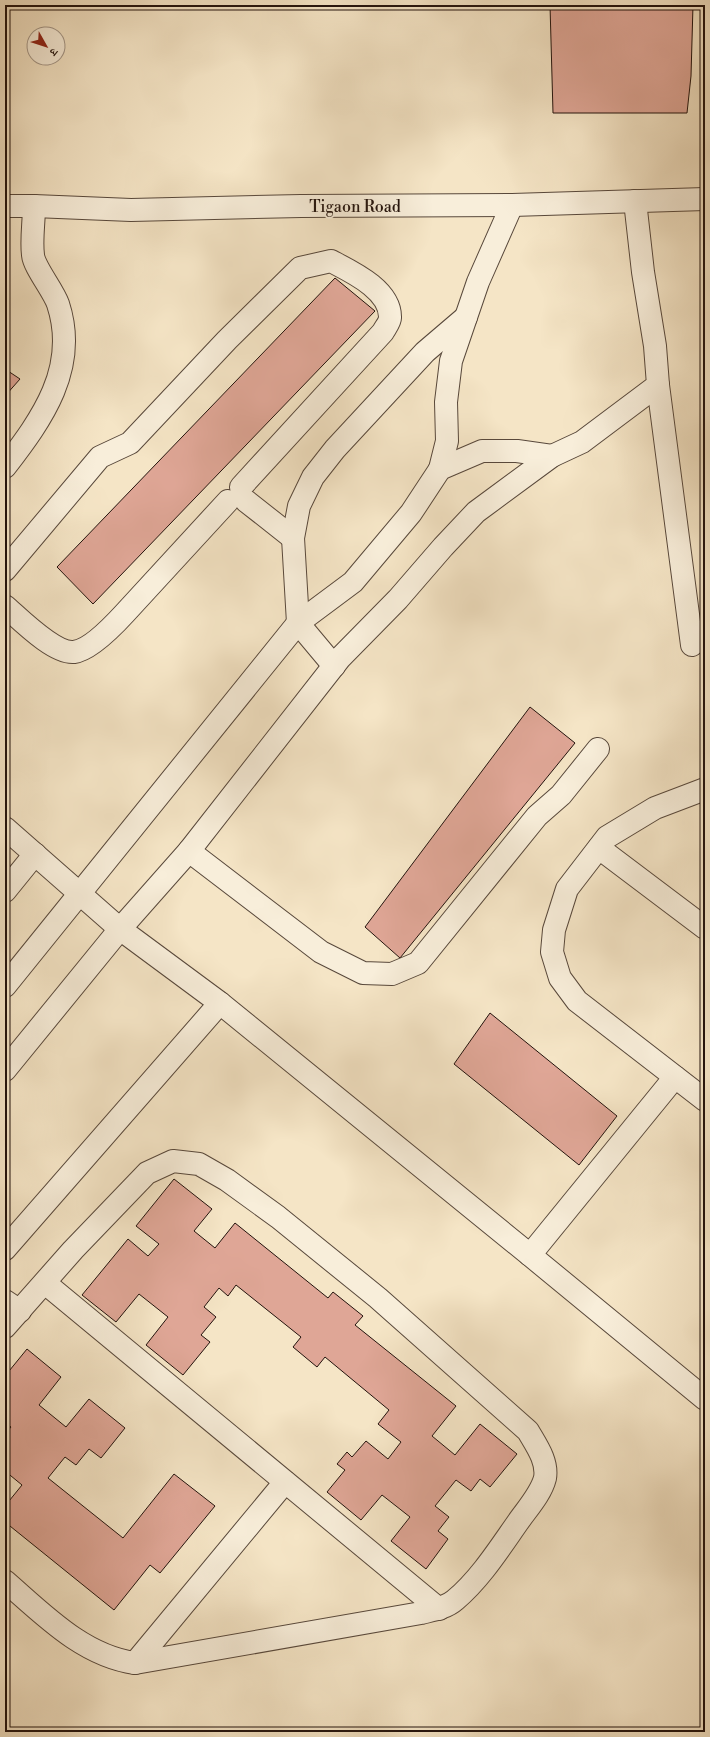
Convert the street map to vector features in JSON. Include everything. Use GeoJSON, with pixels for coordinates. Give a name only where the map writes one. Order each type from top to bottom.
{"type":"FeatureCollection","features":[{"type":"Feature","properties":{"kind":"street","name":"Tigaon Road"},"geometry":{"type":"LineString","coordinates":[[5,206],[131,210],[302,206],[512,205],[705,199]]}},
{"type":"Feature","properties":{"kind":"street"},"geometry":{"type":"LineString","coordinates":[[635,201],[643,272],[655,346],[658,385],[692,645]]}},
{"type":"Feature","properties":{"kind":"street"},"geometry":{"type":"LineString","coordinates":[[5,986],[298,623],[353,582],[411,513],[440,469],[447,441],[446,402],[451,361],[478,282],[512,205]]}},
{"type":"Feature","properties":{"kind":"street"},"geometry":{"type":"LineString","coordinates":[[5,467],[30,435],[49,401],[63,362],[63,329],[57,303],[33,256],[34,206]]}},
{"type":"Feature","properties":{"kind":"street"},"geometry":{"type":"LineString","coordinates":[[5,570],[100,457],[130,443],[227,340],[300,268],[331,261],[372,285],[383,297],[388,306],[390,319],[383,332],[238,496],[108,631],[91,644],[80,650],[75,652],[66,651],[53,645],[5,606]]}},
{"type":"Feature","properties":{"kind":"street"},"geometry":{"type":"LineString","coordinates":[[334,666],[298,623],[293,538],[299,506],[313,478],[336,449],[425,352],[466,317]]}},
{"type":"Feature","properties":{"kind":"street"},"geometry":{"type":"LineString","coordinates":[[5,1070],[120,929],[188,851],[334,666],[398,599],[443,547],[476,512],[552,456],[582,442],[658,385]]}},
{"type":"Feature","properties":{"kind":"street"},"geometry":{"type":"LineString","coordinates":[[440,469],[482,451],[516,452],[552,456]]}},
{"type":"Feature","properties":{"kind":"street"},"geometry":{"type":"LineString","coordinates":[[238,496],[293,538]]}},
{"type":"Feature","properties":{"kind":"street"},"geometry":{"type":"LineString","coordinates":[[188,851],[321,952],[363,973],[392,974],[418,963],[537,816],[562,794],[598,749]]}},
{"type":"Feature","properties":{"kind":"street"},"geometry":{"type":"LineString","coordinates":[[705,789],[655,808],[607,837],[567,889],[554,930],[552,952],[560,978],[576,1001],[705,1100]]}},
{"type":"Feature","properties":{"kind":"street"},"geometry":{"type":"LineString","coordinates":[[5,828],[120,929],[220,1003],[705,1399]]}},
{"type":"Feature","properties":{"kind":"street"},"geometry":{"type":"LineString","coordinates":[[599,848],[705,928]]}},
{"type":"Feature","properties":{"kind":"street"},"geometry":{"type":"LineString","coordinates":[[5,891],[35,854]]}},
{"type":"Feature","properties":{"kind":"street"},"geometry":{"type":"LineString","coordinates":[[5,1248],[220,1003]]}},
{"type":"Feature","properties":{"kind":"street"},"geometry":{"type":"LineString","coordinates":[[530,1255],[675,1077]]}},
{"type":"Feature","properties":{"kind":"street"},"geometry":{"type":"LineString","coordinates":[[5,1327],[13,1306],[45,1283],[73,1250],[147,1174],[173,1161],[199,1164],[227,1180],[278,1217],[378,1298],[528,1431],[544,1459],[545,1478],[538,1494],[490,1562],[466,1590],[454,1601],[439,1609],[421,1614],[135,1663],[118,1660],[103,1655],[84,1645],[50,1621],[5,1581]]}},
{"type":"Feature","properties":{"kind":"street"},"geometry":{"type":"LineString","coordinates":[[45,1283],[439,1609]]}},
{"type":"Feature","properties":{"kind":"street"},"geometry":{"type":"LineString","coordinates":[[135,1663],[285,1482]]}},
{"type":"Feature","properties":{"kind":"building"},"geometry":{"type":"Polygon","coordinates":[[[550,5],[693,5],[691,76],[687,113],[553,113],[550,5]]]}},
{"type":"Feature","properties":{"kind":"building"},"geometry":{"type":"Polygon","coordinates":[[[335,278],[375,311],[93,604],[57,567],[335,278]]]}},
{"type":"Feature","properties":{"kind":"building"},"geometry":{"type":"Polygon","coordinates":[[[5,369],[20,379],[5,396],[5,369]]]}},
{"type":"Feature","properties":{"kind":"building"},"geometry":{"type":"Polygon","coordinates":[[[530,707],[575,743],[400,958],[365,927],[530,707]]]}},
{"type":"Feature","properties":{"kind":"building"},"geometry":{"type":"Polygon","coordinates":[[[490,1013],[617,1116],[579,1165],[454,1064],[490,1013]]]}},
{"type":"Feature","properties":{"kind":"building"},"geometry":{"type":"Polygon","coordinates":[[[174,1179],[212,1209],[194,1231],[215,1248],[235,1223],[328,1298],[333,1292],[363,1316],[355,1325],[456,1406],[432,1436],[455,1455],[480,1424],[517,1454],[490,1487],[480,1479],[471,1491],[456,1480],[435,1506],[449,1517],[438,1531],[448,1539],[426,1569],[391,1541],[410,1517],[382,1495],[361,1520],[327,1492],[345,1470],[337,1464],[347,1452],[352,1457],[366,1441],[388,1459],[401,1442],[378,1424],[389,1410],[325,1357],[317,1367],[293,1347],[301,1337],[236,1285],[228,1296],[219,1288],[204,1307],[216,1317],[201,1335],[210,1342],[183,1375],[146,1345],[168,1317],[139,1294],[116,1322],[82,1295],[128,1239],[148,1256],[159,1244],[136,1226],[174,1179]]]}},
{"type":"Feature","properties":{"kind":"building"},"geometry":{"type":"Polygon","coordinates":[[[27,1349],[61,1377],[39,1405],[66,1427],[89,1399],[125,1428],[101,1458],[89,1449],[76,1465],[65,1457],[48,1478],[123,1538],[174,1474],[215,1506],[160,1573],[150,1565],[114,1610],[5,1522],[5,1506],[22,1485],[5,1471],[5,1434],[11,1427],[5,1422],[5,1419],[9,1413],[5,1410],[5,1376],[27,1349]]]}}]}
